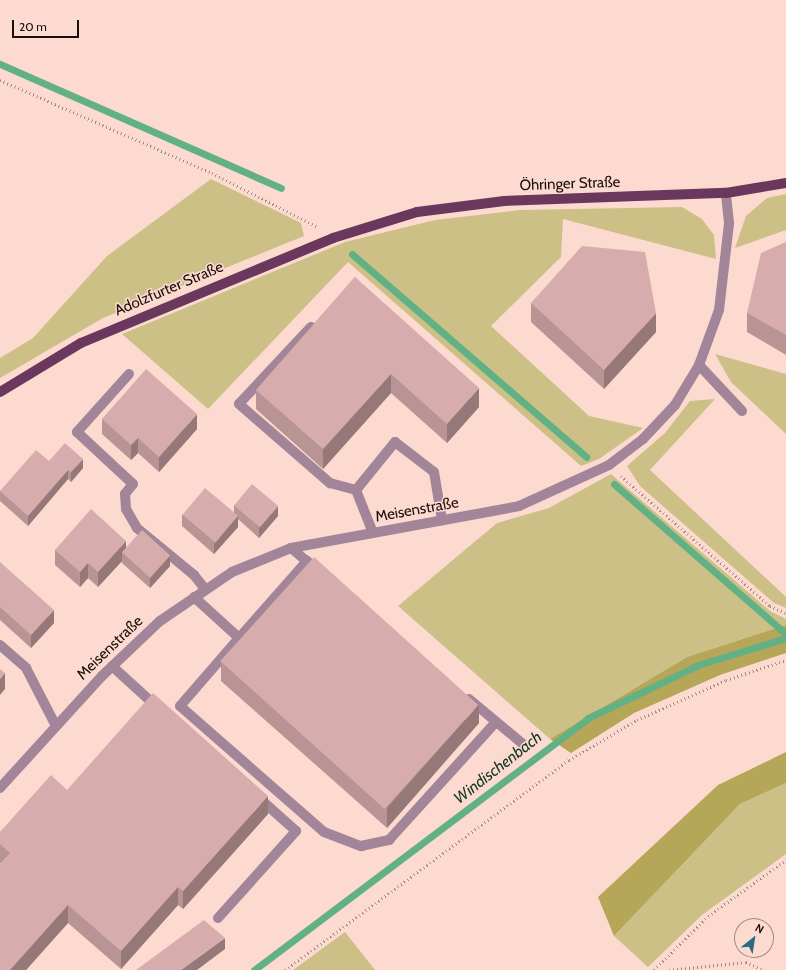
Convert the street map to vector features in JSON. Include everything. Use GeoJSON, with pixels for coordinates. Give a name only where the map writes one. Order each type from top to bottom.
{"type":"FeatureCollection","features":[{"type":"Feature","properties":{"kind":"main road","name":"Öhringer Straße"},"geometry":{"type":"LineString","coordinates":[[358,232],[417,212],[504,201],[726,193],[786,183]]}},
{"type":"Feature","properties":{"kind":"main road","name":"Adolzfurter Straße"},"geometry":{"type":"LineString","coordinates":[[0,392],[81,343],[333,238],[358,232]]}},
{"type":"Feature","properties":{"kind":"street","name":"Meisenstraße"},"geometry":{"type":"LineString","coordinates":[[0,788],[112,666],[160,621],[205,589],[291,548],[519,506],[609,465],[644,439],[675,405],[699,365],[719,310],[726,267],[729,223],[726,193]]}},
{"type":"Feature","properties":{"kind":"street"},"geometry":{"type":"LineString","coordinates":[[321,317],[239,404],[330,483],[356,490]]}},
{"type":"Feature","properties":{"kind":"street"},"geometry":{"type":"LineString","coordinates":[[699,365],[742,411]]}},
{"type":"Feature","properties":{"kind":"street"},"geometry":{"type":"LineString","coordinates":[[129,374],[77,432],[133,484],[125,494],[126,509],[137,528],[194,575],[205,589]]}},
{"type":"Feature","properties":{"kind":"street"},"geometry":{"type":"LineString","coordinates":[[356,490],[395,442],[434,472],[442,520]]}},
{"type":"Feature","properties":{"kind":"street"},"geometry":{"type":"LineString","coordinates":[[356,490],[373,533]]}},
{"type":"Feature","properties":{"kind":"street"},"geometry":{"type":"LineString","coordinates":[[291,548],[324,576]]}},
{"type":"Feature","properties":{"kind":"street"},"geometry":{"type":"LineString","coordinates":[[307,561],[180,706],[324,832],[361,846],[389,840],[496,722]]}},
{"type":"Feature","properties":{"kind":"street"},"geometry":{"type":"LineString","coordinates":[[194,597],[239,638]]}},
{"type":"Feature","properties":{"kind":"street"},"geometry":{"type":"LineString","coordinates":[[0,645],[26,668],[56,726]]}},
{"type":"Feature","properties":{"kind":"street"},"geometry":{"type":"LineString","coordinates":[[112,666],[165,714]]}},
{"type":"Feature","properties":{"kind":"street"},"geometry":{"type":"LineString","coordinates":[[461,692],[523,744]]}},
{"type":"Feature","properties":{"kind":"street"},"geometry":{"type":"LineString","coordinates":[[218,918],[296,831],[249,789]]}},
{"type":"Feature","properties":{"kind":"path"},"geometry":{"type":"LineString","coordinates":[[0,80],[219,176],[305,217],[333,238]]}},
{"type":"Feature","properties":{"kind":"path"},"geometry":{"type":"LineString","coordinates":[[609,465],[770,606],[786,613]]}},
{"type":"Feature","properties":{"kind":"path"},"geometry":{"type":"LineString","coordinates":[[285,970],[570,760],[637,720],[726,680],[786,660]]}},
{"type":"Feature","properties":{"kind":"path"},"geometry":{"type":"LineString","coordinates":[[654,970],[708,916],[786,860]]}},
{"type":"Feature","properties":{"kind":"path"},"geometry":{"type":"LineString","coordinates":[[670,970],[746,962],[763,970]]}},
{"type":"Feature","properties":{"kind":"shaded area"},"geometry":{"type":"Polygon","coordinates":[[[211,179],[301,223],[304,236],[103,318],[0,378],[0,358],[33,338],[107,256],[211,179]]]}},
{"type":"Feature","properties":{"kind":"shaded area"},"geometry":{"type":"Polygon","coordinates":[[[786,194],[786,230],[735,248],[746,216],[767,198],[786,194]]]}},
{"type":"Feature","properties":{"kind":"shaded area"},"geometry":{"type":"Polygon","coordinates":[[[682,207],[702,219],[714,235],[716,259],[563,219],[561,257],[491,326],[589,416],[643,428],[599,459],[581,466],[348,262],[208,409],[122,334],[345,242],[435,220],[520,210],[682,207]]]}},
{"type":"Feature","properties":{"kind":"shaded area"},"geometry":{"type":"Polygon","coordinates":[[[715,354],[786,374],[786,434],[731,382],[715,354]]]}},
{"type":"Feature","properties":{"kind":"shaded area"},"geometry":{"type":"Polygon","coordinates":[[[715,399],[650,470],[786,597],[786,608],[774,603],[640,486],[627,466],[665,433],[690,401],[715,399]]]}},
{"type":"Feature","properties":{"kind":"shaded area"},"geometry":{"type":"Polygon","coordinates":[[[611,474],[770,611],[786,619],[786,625],[687,657],[550,739],[398,606],[497,523],[549,508],[611,474]]]}},
{"type":"Feature","properties":{"kind":"shaded area"},"geometry":{"type":"Polygon","coordinates":[[[786,625],[786,653],[720,675],[634,713],[571,753],[550,739],[687,657],[786,625]]]}},
{"type":"Feature","properties":{"kind":"shaded area"},"geometry":{"type":"Polygon","coordinates":[[[786,752],[786,783],[740,804],[614,936],[598,897],[718,785],[786,752]]]}},
{"type":"Feature","properties":{"kind":"shaded area"},"geometry":{"type":"Polygon","coordinates":[[[786,783],[786,854],[702,915],[648,967],[614,936],[740,804],[786,783]]]}},
{"type":"Feature","properties":{"kind":"shaded area"},"geometry":{"type":"Polygon","coordinates":[[[345,932],[375,970],[293,970],[345,932]]]}},
{"type":"Feature","properties":{"kind":"building"},"geometry":{"type":"Polygon","coordinates":[[[786,242],[786,335],[747,313],[761,253],[786,242]]]}},
{"type":"Feature","properties":{"kind":"building"},"geometry":{"type":"Polygon","coordinates":[[[582,246],[645,252],[656,313],[604,370],[531,303],[582,246]]]}},
{"type":"Feature","properties":{"kind":"building"},"geometry":{"type":"Polygon","coordinates":[[[355,277],[479,388],[447,424],[391,374],[323,449],[256,390],[355,277]]]}},
{"type":"Feature","properties":{"kind":"building"},"geometry":{"type":"Polygon","coordinates":[[[146,369],[197,414],[159,457],[138,438],[131,445],[102,419],[146,369]]]}},
{"type":"Feature","properties":{"kind":"building"},"geometry":{"type":"Polygon","coordinates":[[[65,443],[83,459],[71,472],[68,470],[28,516],[0,491],[36,450],[49,461],[65,443]]]}},
{"type":"Feature","properties":{"kind":"building"},"geometry":{"type":"Polygon","coordinates":[[[252,484],[278,506],[260,527],[234,505],[252,484]]]}},
{"type":"Feature","properties":{"kind":"building"},"geometry":{"type":"Polygon","coordinates":[[[205,488],[238,516],[215,542],[183,515],[205,488]]]}},
{"type":"Feature","properties":{"kind":"building"},"geometry":{"type":"Polygon","coordinates":[[[91,509],[126,541],[98,572],[88,563],[80,572],[55,550],[91,509]]]}},
{"type":"Feature","properties":{"kind":"building"},"geometry":{"type":"Polygon","coordinates":[[[142,530],[170,555],[150,578],[122,552],[142,530]]]}},
{"type":"Feature","properties":{"kind":"building"},"geometry":{"type":"Polygon","coordinates":[[[314,557],[478,705],[385,809],[220,661],[314,557]]]}},
{"type":"Feature","properties":{"kind":"building"},"geometry":{"type":"Polygon","coordinates":[[[0,562],[54,610],[31,635],[0,607],[0,562]]]}},
{"type":"Feature","properties":{"kind":"building"},"geometry":{"type":"Polygon","coordinates":[[[0,669],[5,673],[0,679],[0,669]]]}},
{"type":"Feature","properties":{"kind":"building"},"geometry":{"type":"Polygon","coordinates":[[[153,693],[268,796],[183,891],[178,887],[121,951],[68,905],[10,970],[0,970],[0,864],[10,853],[0,844],[0,832],[51,775],[67,790],[153,693]]]}},
{"type":"Feature","properties":{"kind":"building"},"geometry":{"type":"Polygon","coordinates":[[[204,920],[225,938],[181,970],[136,970],[204,920]]]}},
{"type":"Feature","properties":{"kind":"waterway"},"geometry":{"type":"LineString","coordinates":[[0,64],[281,188]]}},
{"type":"Feature","properties":{"kind":"waterway"},"geometry":{"type":"LineString","coordinates":[[352,254],[586,457]]}},
{"type":"Feature","properties":{"kind":"waterway"},"geometry":{"type":"LineString","coordinates":[[614,484],[786,634]]}},
{"type":"Feature","properties":{"kind":"waterway","name":"Windischenbach"},"geometry":{"type":"LineString","coordinates":[[254,970],[588,718],[698,665],[786,638]]}}]}
